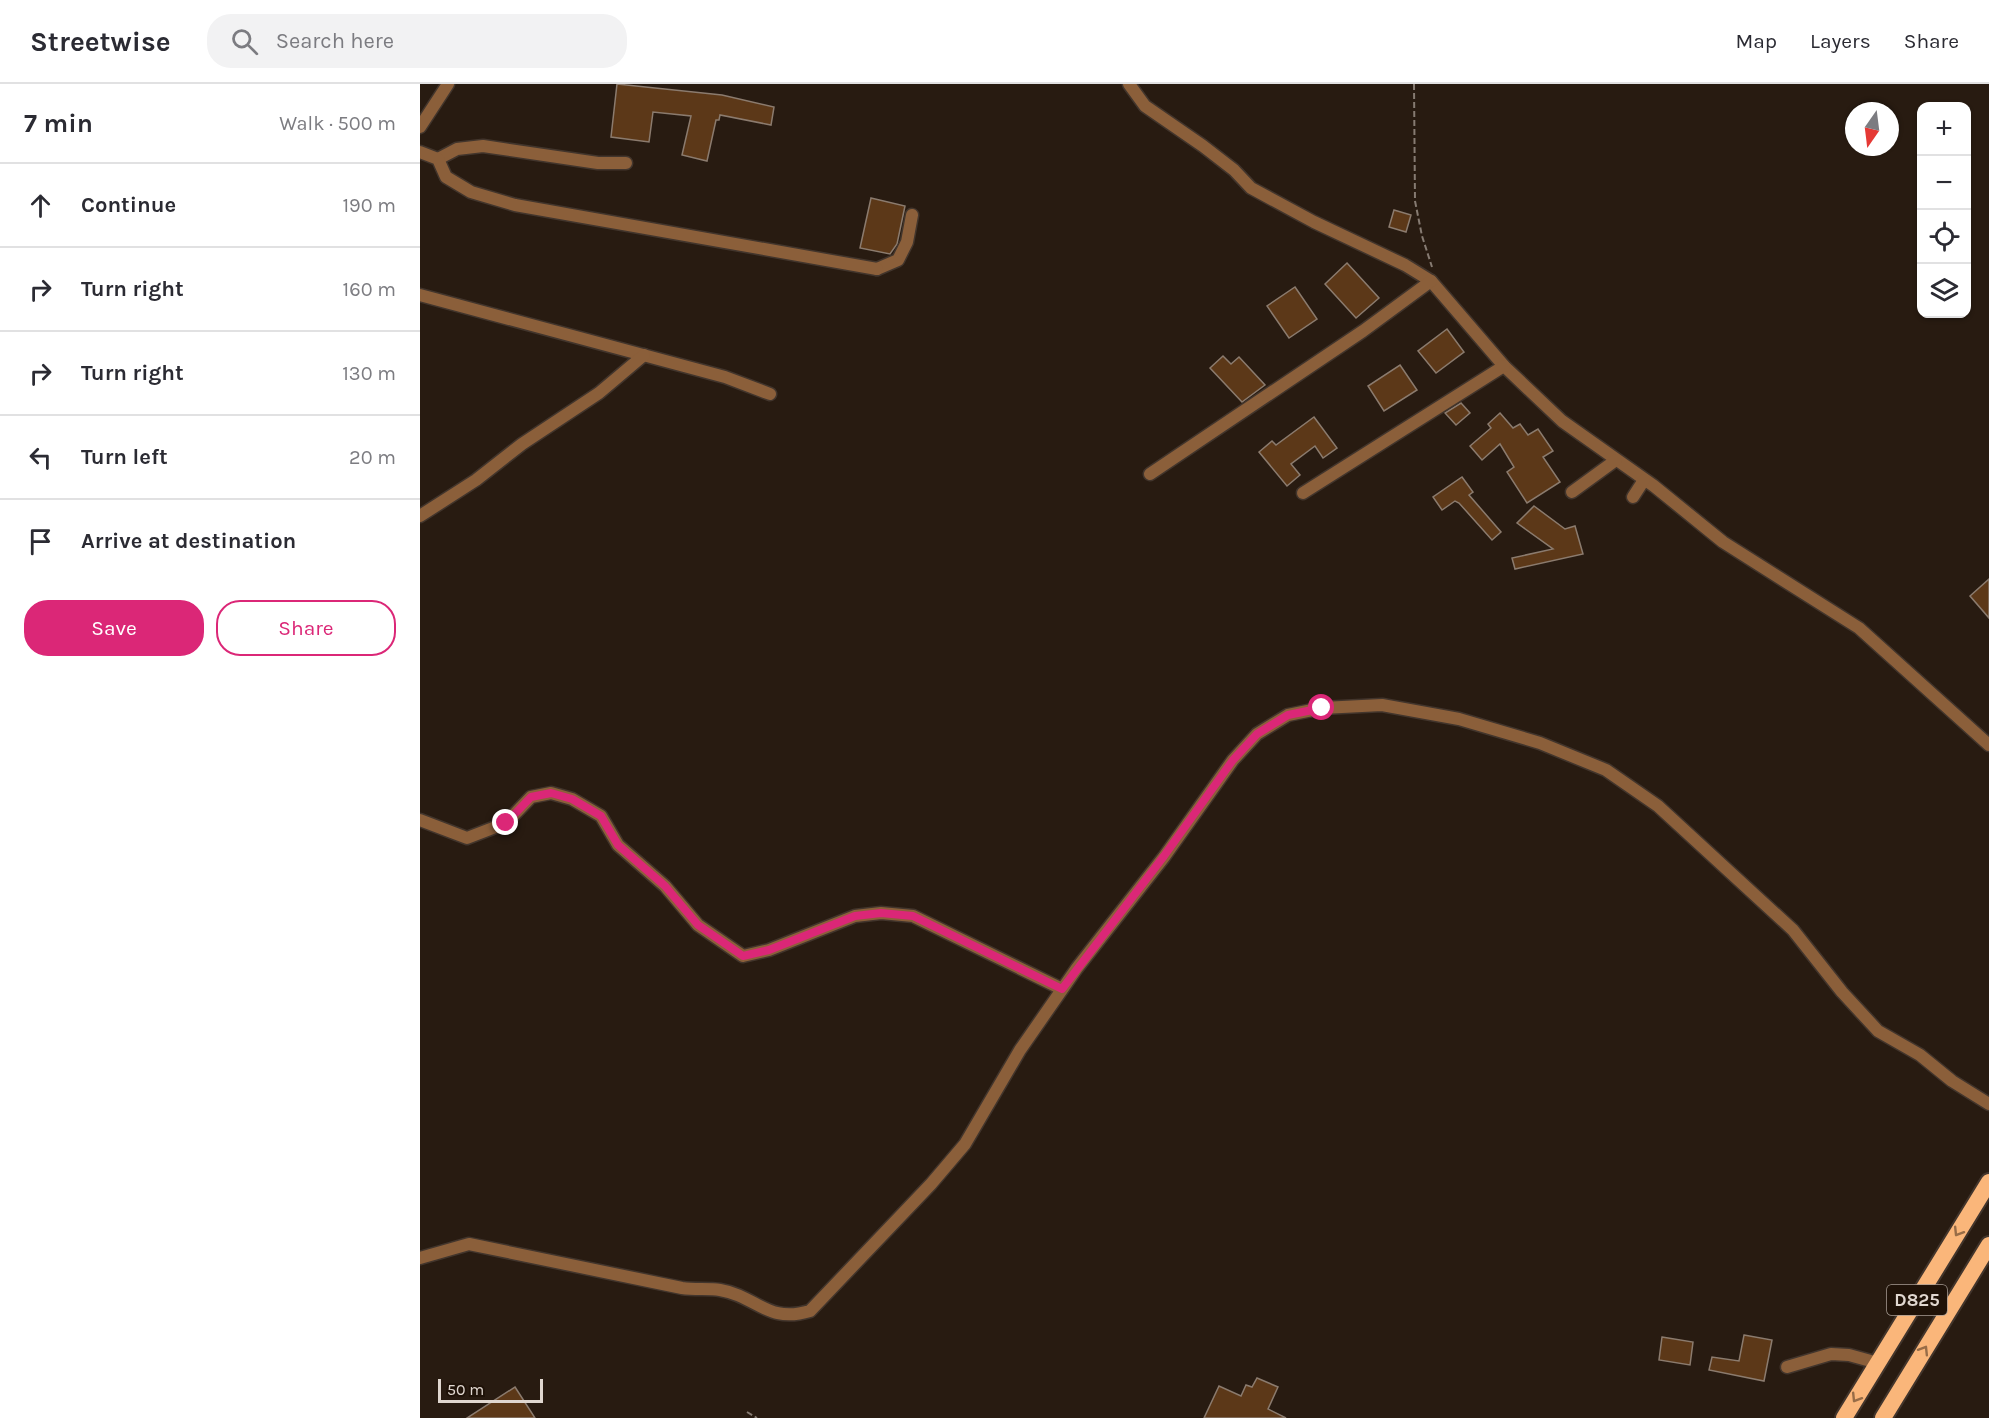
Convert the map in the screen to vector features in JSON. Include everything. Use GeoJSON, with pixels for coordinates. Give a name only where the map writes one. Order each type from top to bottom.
{"type":"FeatureCollection","features":[{"type":"Feature","properties":{"kind":"highway","name":"D825"},"geometry":{"type":"LineString","coordinates":[[1844,1418],[1989,1182]]}},
{"type":"Feature","properties":{"kind":"highway","name":"D825"},"geometry":{"type":"LineString","coordinates":[[1883,1418],[1989,1245]]}},
{"type":"Feature","properties":{"kind":"street"},"geometry":{"type":"LineString","coordinates":[[420,127],[448,84]]}},
{"type":"Feature","properties":{"kind":"street"},"geometry":{"type":"LineString","coordinates":[[1129,84],[1145,106],[1203,146],[1234,170],[1251,188],[1405,265],[1431,281],[1504,366],[1562,421],[1644,480],[1723,542],[1859,628],[1989,745]]}},
{"type":"Feature","properties":{"kind":"street"},"geometry":{"type":"LineString","coordinates":[[438,159],[457,148],[483,146],[598,163],[626,163]]}},
{"type":"Feature","properties":{"kind":"street"},"geometry":{"type":"LineString","coordinates":[[420,152],[438,159],[446,177],[471,192],[514,205],[604,223],[877,268],[898,260],[907,242],[912,215]]}},
{"type":"Feature","properties":{"kind":"street"},"geometry":{"type":"LineString","coordinates":[[1150,474],[1363,331],[1431,281]]}},
{"type":"Feature","properties":{"kind":"street"},"geometry":{"type":"LineString","coordinates":[[420,295],[725,377],[770,394]]}},
{"type":"Feature","properties":{"kind":"street"},"geometry":{"type":"LineString","coordinates":[[420,516],[476,480],[522,444],[599,393],[644,355]]}},
{"type":"Feature","properties":{"kind":"street"},"geometry":{"type":"LineString","coordinates":[[1303,493],[1504,366]]}},
{"type":"Feature","properties":{"kind":"street"},"geometry":{"type":"LineString","coordinates":[[1572,492],[1616,460]]}},
{"type":"Feature","properties":{"kind":"street"},"geometry":{"type":"LineString","coordinates":[[1633,497],[1644,480]]}},
{"type":"Feature","properties":{"kind":"street"},"geometry":{"type":"LineString","coordinates":[[420,1258],[469,1244],[682,1288],[704,1291],[718,1289],[740,1295],[757,1306],[792,1317],[810,1311],[931,1184],[965,1144],[1020,1050],[1062,989],[1164,856],[1233,760],[1257,734],[1288,715],[1322,708],[1382,705],[1459,719],[1540,743],[1606,770],[1658,806],[1793,930],[1842,992],[1878,1031],[1920,1055],[1952,1081],[1989,1104]]}},
{"type":"Feature","properties":{"kind":"street"},"geometry":{"type":"LineString","coordinates":[[420,820],[467,838],[506,823],[531,797],[551,793],[572,799],[601,816],[618,845],[665,886],[698,925],[743,956],[769,950],[855,916],[881,913],[913,916],[1062,989]]}},
{"type":"Feature","properties":{"kind":"street"},"geometry":{"type":"LineString","coordinates":[[1787,1367],[1831,1354],[1849,1355],[1878,1363]]}},
{"type":"Feature","properties":{"kind":"path"},"geometry":{"type":"LineString","coordinates":[[1414,84],[1415,201],[1422,236],[1433,263],[1431,281]]}},
{"type":"Feature","properties":{"kind":"path"},"geometry":{"type":"LineString","coordinates":[[747,1412],[757,1418]]}},
{"type":"Feature","properties":{"kind":"building"},"geometry":{"type":"Polygon","coordinates":[[[617,84],[722,95],[774,107],[771,125],[720,115],[719,120],[716,120],[707,161],[682,155],[691,116],[653,112],[649,142],[611,137],[617,84]]]}},
{"type":"Feature","properties":{"kind":"building"},"geometry":{"type":"Polygon","coordinates":[[[871,198],[905,206],[897,244],[890,254],[860,248],[871,198]]]}},
{"type":"Feature","properties":{"kind":"building"},"geometry":{"type":"Polygon","coordinates":[[[1394,210],[1411,215],[1406,232],[1389,227],[1394,210]]]}},
{"type":"Feature","properties":{"kind":"building"},"geometry":{"type":"Polygon","coordinates":[[[1347,263],[1379,298],[1356,318],[1325,284],[1347,263]]]}},
{"type":"Feature","properties":{"kind":"building"},"geometry":{"type":"Polygon","coordinates":[[[1295,287],[1317,319],[1289,338],[1267,306],[1295,287]]]}},
{"type":"Feature","properties":{"kind":"building"},"geometry":{"type":"Polygon","coordinates":[[[1447,329],[1464,352],[1436,373],[1418,351],[1447,329]]]}},
{"type":"Feature","properties":{"kind":"building"},"geometry":{"type":"Polygon","coordinates":[[[1223,356],[1231,364],[1239,357],[1265,385],[1242,402],[1210,368],[1223,356]]]}},
{"type":"Feature","properties":{"kind":"building"},"geometry":{"type":"Polygon","coordinates":[[[1400,365],[1417,390],[1384,411],[1368,386],[1400,365]]]}},
{"type":"Feature","properties":{"kind":"building"},"geometry":{"type":"Polygon","coordinates":[[[1461,403],[1470,413],[1456,425],[1445,413],[1461,403]]]}},
{"type":"Feature","properties":{"kind":"building"},"geometry":{"type":"Polygon","coordinates":[[[1500,413],[1513,428],[1520,424],[1528,435],[1538,429],[1553,451],[1543,457],[1560,482],[1527,503],[1507,472],[1514,467],[1500,444],[1482,460],[1470,446],[1491,428],[1488,424],[1500,413]]]}},
{"type":"Feature","properties":{"kind":"building"},"geometry":{"type":"Polygon","coordinates":[[[1314,417],[1337,448],[1323,458],[1315,446],[1291,464],[1300,475],[1287,486],[1259,452],[1272,441],[1276,445],[1314,417]]]}},
{"type":"Feature","properties":{"kind":"building"},"geometry":{"type":"Polygon","coordinates":[[[1462,477],[1473,492],[1469,495],[1501,532],[1492,540],[1459,503],[1455,501],[1442,510],[1433,497],[1462,477]]]}},
{"type":"Feature","properties":{"kind":"building"},"geometry":{"type":"Polygon","coordinates":[[[1534,506],[1565,529],[1575,526],[1583,554],[1515,569],[1512,558],[1553,549],[1517,523],[1534,506]]]}},
{"type":"Feature","properties":{"kind":"building"},"geometry":{"type":"Polygon","coordinates":[[[1989,579],[1989,618],[1970,596],[1989,579]]]}},
{"type":"Feature","properties":{"kind":"building"},"geometry":{"type":"Polygon","coordinates":[[[1744,1335],[1772,1340],[1764,1381],[1709,1370],[1712,1357],[1739,1361],[1744,1335]]]}},
{"type":"Feature","properties":{"kind":"building"},"geometry":{"type":"Polygon","coordinates":[[[1662,1337],[1693,1342],[1690,1365],[1659,1360],[1662,1337]]]}},
{"type":"Feature","properties":{"kind":"building"},"geometry":{"type":"Polygon","coordinates":[[[1257,1378],[1278,1387],[1268,1409],[1286,1418],[1204,1418],[1219,1386],[1241,1396],[1246,1385],[1252,1387],[1257,1378]]]}},
{"type":"Feature","properties":{"kind":"building"},"geometry":{"type":"Polygon","coordinates":[[[515,1387],[535,1418],[467,1418],[515,1387]]]}},
{"type":"Feature","properties":{"kind":"route"},"geometry":{"type":"LineString","coordinates":[[506,823],[531,797],[551,793],[572,799],[601,816],[618,845],[665,886],[698,925],[743,956],[769,950],[803,934],[855,916],[881,913],[913,916],[1062,989],[1127,901],[1164,856],[1233,760],[1257,734],[1288,715],[1322,708]]}}]}
